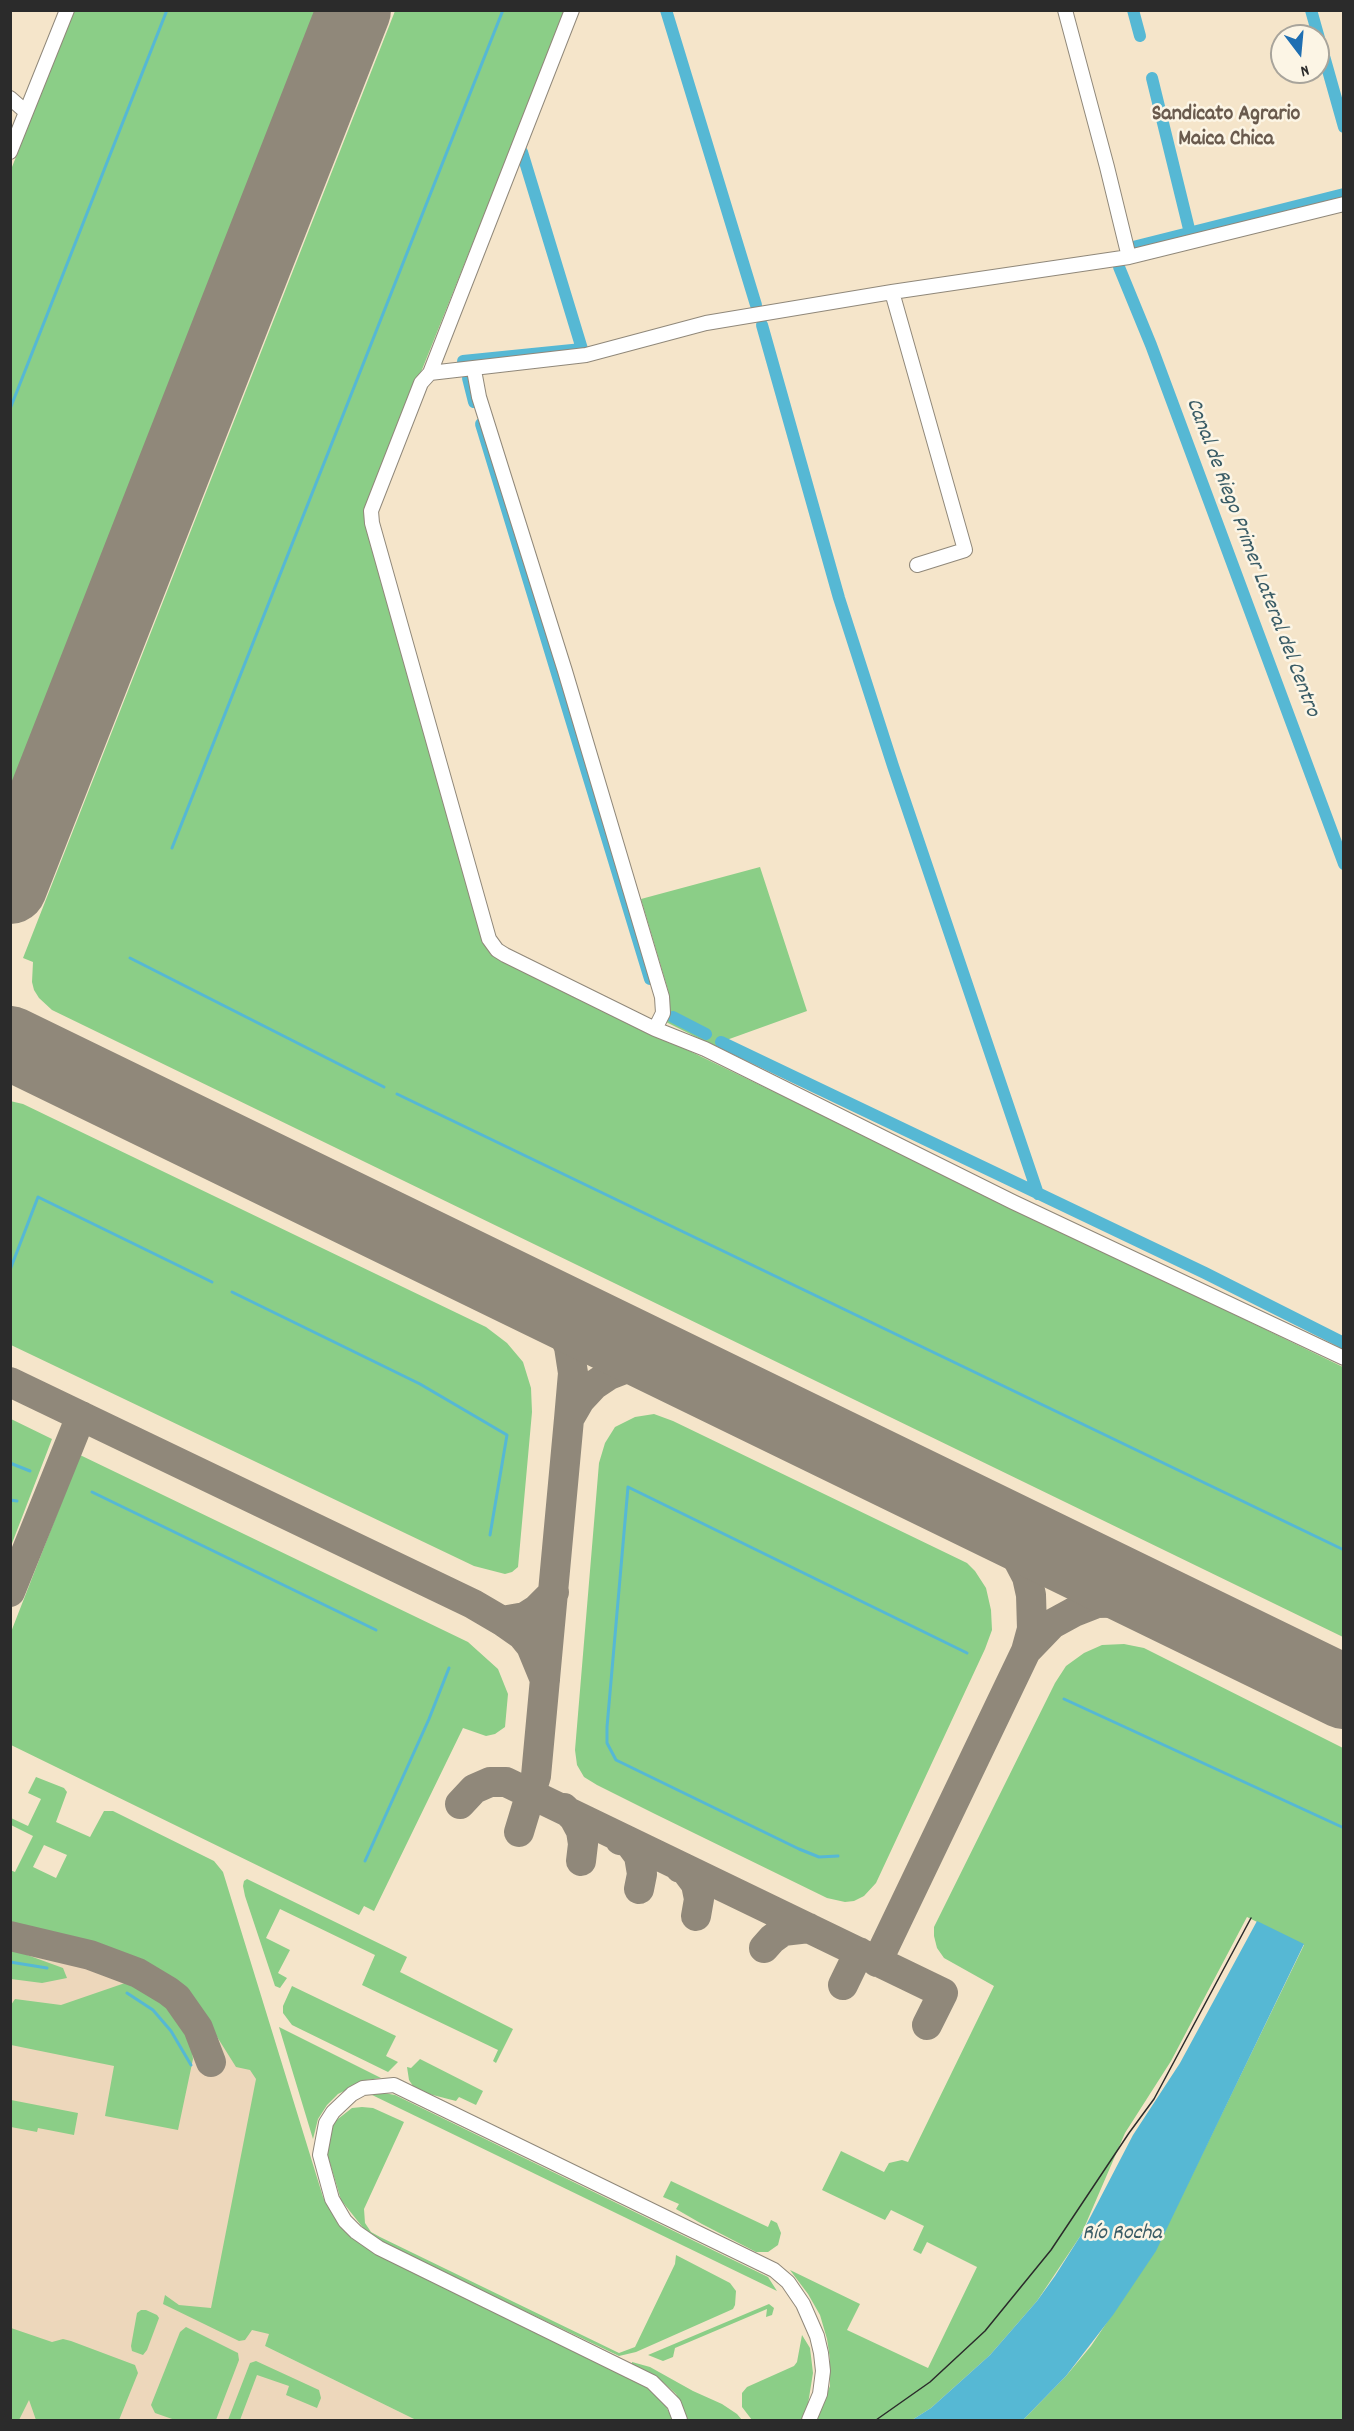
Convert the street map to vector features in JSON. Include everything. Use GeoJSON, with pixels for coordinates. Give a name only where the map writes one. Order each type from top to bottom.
{"type":"FeatureCollection","features":[{"type":"Feature","properties":{"kind":"street"},"geometry":{"type":"LineString","coordinates":[[10,152],[67,10]]}},
{"type":"Feature","properties":{"kind":"street"},"geometry":{"type":"LineString","coordinates":[[572,10],[430,373],[421,383],[370,511],[489,939],[497,950],[505,955],[655,1029],[705,1049],[1013,1202],[1344,1358]]}},
{"type":"Feature","properties":{"kind":"street"},"geometry":{"type":"LineString","coordinates":[[1065,10],[1129,257]]}},
{"type":"Feature","properties":{"kind":"street"},"geometry":{"type":"LineString","coordinates":[[10,98],[26,112]]}},
{"type":"Feature","properties":{"kind":"street"},"geometry":{"type":"LineString","coordinates":[[430,373],[586,355],[706,323],[892,292],[1129,257],[1344,204]]}},
{"type":"Feature","properties":{"kind":"street"},"geometry":{"type":"LineString","coordinates":[[892,292],[965,550],[917,565]]}},
{"type":"Feature","properties":{"kind":"street"},"geometry":{"type":"LineString","coordinates":[[474,369],[479,398],[565,671],[662,997],[663,1012],[655,1029]]}},
{"type":"Feature","properties":{"kind":"street"},"geometry":{"type":"LineString","coordinates":[[680,2421],[674,2404],[652,2382],[379,2248],[356,2232],[345,2221],[332,2199],[320,2155],[326,2123],[333,2112],[352,2094],[363,2088],[393,2085],[774,2270],[788,2282],[803,2304],[814,2328],[821,2353],[824,2371],[820,2394],[809,2421]]}},
{"type":"Feature","properties":{"kind":"shaded area"},"geometry":{"type":"Polygon","coordinates":[[[11,1876],[252,1982],[321,2206],[265,2346],[416,2420],[11,2420],[11,1876]]]}},
{"type":"Feature","properties":{"kind":"green space"},"geometry":{"type":"Polygon","coordinates":[[[74,11],[317,11],[11,793],[10,172],[74,11]]]}},
{"type":"Feature","properties":{"kind":"green space"},"geometry":{"type":"Polygon","coordinates":[[[395,11],[566,11],[366,509],[365,520],[485,944],[491,955],[1343,1367],[1343,1637],[52,1010],[34,990],[33,962],[23,958],[395,11]]]}},
{"type":"Feature","properties":{"kind":"green space"},"geometry":{"type":"Polygon","coordinates":[[[760,867],[807,1011],[721,1042],[716,1047],[666,1022],[670,1005],[668,990],[641,899],[760,867]]]}},
{"type":"Feature","properties":{"kind":"green space"},"geometry":{"type":"Polygon","coordinates":[[[10,1101],[23,1104],[486,1327],[507,1343],[523,1362],[531,1388],[532,1412],[518,1567],[505,1574],[474,1566],[11,1345],[10,1101]]]}},
{"type":"Feature","properties":{"kind":"green space"},"geometry":{"type":"Polygon","coordinates":[[[654,1414],[673,1421],[967,1563],[986,1588],[991,1610],[992,1630],[985,1649],[876,1883],[864,1896],[854,1901],[845,1902],[827,1898],[655,1814],[584,1777],[577,1765],[575,1750],[599,1463],[605,1443],[615,1427],[635,1417],[654,1414]]]}},
{"type":"Feature","properties":{"kind":"green space"},"geometry":{"type":"Polygon","coordinates":[[[11,1419],[52,1439],[11,1546],[11,1419]]]}},
{"type":"Feature","properties":{"kind":"green space"},"geometry":{"type":"Polygon","coordinates":[[[80,1455],[468,1642],[498,1669],[508,1694],[505,1727],[495,1734],[486,1736],[463,1728],[374,1911],[364,1906],[359,1915],[11,1745],[11,1632],[80,1455]]]}},
{"type":"Feature","properties":{"kind":"green space"},"geometry":{"type":"Polygon","coordinates":[[[1124,1644],[1144,1648],[1343,1748],[1343,2420],[1023,2420],[1066,2376],[1091,2346],[1155,2251],[1304,1945],[1247,1917],[1171,2061],[1125,2133],[1081,2235],[1037,2301],[990,2355],[931,2408],[912,2420],[816,2420],[830,2386],[827,2339],[820,2315],[790,2270],[860,2304],[847,2330],[928,2368],[977,2267],[927,2242],[921,2254],[913,2250],[924,2226],[891,2210],[885,2220],[822,2190],[841,2151],[884,2172],[889,2163],[902,2160],[908,2162],[994,1986],[944,1958],[937,1948],[934,1927],[1055,1683],[1066,1666],[1084,1653],[1102,1645],[1124,1644]]]}},
{"type":"Feature","properties":{"kind":"green space"},"geometry":{"type":"Polygon","coordinates":[[[36,1777],[64,1788],[67,1792],[56,1822],[90,1837],[104,1811],[113,1811],[214,1861],[223,1872],[323,2197],[337,2222],[353,2238],[371,2250],[640,2383],[660,2397],[674,2420],[416,2420],[265,2346],[269,2334],[252,2330],[245,2340],[239,2341],[163,2304],[165,2295],[179,2305],[211,2308],[256,2079],[250,2070],[236,2067],[192,1997],[155,1968],[112,1949],[11,1922],[10,1870],[15,1872],[33,1836],[11,1825],[11,1818],[28,1826],[41,1799],[28,1793],[36,1777]],[[44,1845],[33,1867],[56,1878],[67,1855],[44,1845]]]}},
{"type":"Feature","properties":{"kind":"green space"},"geometry":{"type":"Polygon","coordinates":[[[247,1879],[407,1957],[400,1972],[513,2029],[496,2063],[493,2061],[498,2050],[362,1985],[375,1955],[280,1909],[266,1938],[290,1950],[278,1973],[287,1978],[280,1988],[275,1986],[245,1896],[243,1886],[247,1879]]]}},
{"type":"Feature","properties":{"kind":"green space"},"geometry":{"type":"Polygon","coordinates":[[[11,1951],[63,1968],[67,1978],[42,1983],[11,1979],[11,1951]]]}},
{"type":"Feature","properties":{"kind":"green space"},"geometry":{"type":"Polygon","coordinates":[[[125,1983],[144,1989],[169,2010],[190,2038],[193,2059],[178,2130],[105,2116],[114,2066],[11,2045],[11,2005],[15,1999],[61,2005],[125,1983]]]}},
{"type":"Feature","properties":{"kind":"green space"},"geometry":{"type":"Polygon","coordinates":[[[292,1986],[396,2036],[386,2056],[398,2062],[388,2072],[292,2025],[283,2013],[283,2006],[292,1986]]]}},
{"type":"Feature","properties":{"kind":"green space"},"geometry":{"type":"Polygon","coordinates":[[[279,2027],[381,2078],[366,2080],[338,2094],[318,2119],[313,2139],[279,2027]]]}},
{"type":"Feature","properties":{"kind":"green space"},"geometry":{"type":"Polygon","coordinates":[[[420,2059],[483,2091],[476,2105],[459,2097],[456,2101],[425,2093],[413,2086],[409,2080],[407,2067],[411,2068],[420,2059]]]}},
{"type":"Feature","properties":{"kind":"green space"},"geometry":{"type":"Polygon","coordinates":[[[370,2094],[395,2095],[768,2277],[777,2291],[370,2094]]]}},
{"type":"Feature","properties":{"kind":"green space"},"geometry":{"type":"Polygon","coordinates":[[[11,2100],[78,2113],[74,2135],[38,2128],[37,2132],[11,2127],[11,2100]]]}},
{"type":"Feature","properties":{"kind":"green space"},"geometry":{"type":"Polygon","coordinates":[[[352,2108],[373,2108],[404,2122],[364,2209],[365,2223],[371,2232],[380,2237],[619,2353],[635,2347],[675,2264],[676,2255],[730,2283],[736,2291],[733,2309],[636,2352],[619,2356],[382,2243],[364,2229],[341,2200],[327,2153],[328,2136],[334,2122],[352,2108]]]}},
{"type":"Feature","properties":{"kind":"green space"},"geometry":{"type":"Polygon","coordinates":[[[671,2181],[768,2227],[771,2220],[777,2223],[781,2233],[778,2245],[768,2252],[756,2252],[676,2209],[679,2204],[663,2197],[671,2181]]]}},
{"type":"Feature","properties":{"kind":"green space"},"geometry":{"type":"Polygon","coordinates":[[[769,2304],[774,2308],[772,2315],[766,2317],[767,2309],[675,2348],[673,2357],[663,2361],[648,2355],[769,2304]]]}},
{"type":"Feature","properties":{"kind":"green space"},"geometry":{"type":"Polygon","coordinates":[[[146,2310],[159,2318],[143,2355],[132,2351],[131,2346],[137,2313],[146,2310]]]}},
{"type":"Feature","properties":{"kind":"green space"},"geometry":{"type":"Polygon","coordinates":[[[186,2327],[238,2353],[239,2360],[216,2420],[175,2420],[155,2413],[151,2405],[180,2332],[186,2327]]]}},
{"type":"Feature","properties":{"kind":"green space"},"geometry":{"type":"Polygon","coordinates":[[[11,2328],[52,2342],[63,2339],[71,2341],[135,2365],[138,2373],[119,2420],[36,2420],[29,2400],[19,2420],[11,2420],[11,2328]]]}},
{"type":"Feature","properties":{"kind":"green space"},"geometry":{"type":"Polygon","coordinates":[[[802,2335],[810,2348],[813,2373],[808,2404],[801,2420],[752,2420],[742,2407],[742,2393],[747,2387],[794,2366],[797,2362],[802,2335]]]}},
{"type":"Feature","properties":{"kind":"green space"},"geometry":{"type":"Polygon","coordinates":[[[256,2361],[319,2390],[321,2398],[317,2408],[286,2395],[289,2386],[257,2375],[240,2420],[228,2420],[250,2363],[256,2361]]]}},
{"type":"Feature","properties":{"kind":"green space"},"geometry":{"type":"Polygon","coordinates":[[[632,2362],[650,2367],[722,2404],[742,2420],[688,2420],[676,2394],[664,2383],[632,2365],[632,2362]]]}},
{"type":"Feature","properties":{"kind":"water","name":"Río Rocha"},"geometry":{"type":"Polygon","coordinates":[[[1257,1921],[1304,1944],[1156,2251],[1113,2315],[1066,2376],[1023,2420],[912,2420],[931,2408],[990,2355],[1037,2301],[1055,2276],[1081,2235],[1133,2135],[1180,2063],[1257,1921]]]}},
{"type":"Feature","properties":{"kind":"waterway"},"geometry":{"type":"LineString","coordinates":[[10,409],[167,10]]}},
{"type":"Feature","properties":{"kind":"waterway"},"geometry":{"type":"LineString","coordinates":[[172,848],[503,10]]}},
{"type":"Feature","properties":{"kind":"waterway"},"geometry":{"type":"LineString","coordinates":[[666,10],[756,305]]}},
{"type":"Feature","properties":{"kind":"waterway"},"geometry":{"type":"LineString","coordinates":[[1133,10],[1140,36]]}},
{"type":"Feature","properties":{"kind":"waterway"},"geometry":{"type":"LineString","coordinates":[[1311,10],[1344,127]]}},
{"type":"Feature","properties":{"kind":"waterway"},"geometry":{"type":"LineString","coordinates":[[1152,78],[1190,233]]}},
{"type":"Feature","properties":{"kind":"waterway"},"geometry":{"type":"LineString","coordinates":[[463,361],[582,349],[522,152]]}},
{"type":"Feature","properties":{"kind":"waterway","name":"Canal de Riego Primer Lateral del Centro"},"geometry":{"type":"LineString","coordinates":[[1133,247],[1344,194]]}},
{"type":"Feature","properties":{"kind":"waterway","name":"Canal de Riego Primer Lateral del Centro"},"geometry":{"type":"LineString","coordinates":[[1119,267],[1151,345],[1344,864]]}},
{"type":"Feature","properties":{"kind":"waterway"},"geometry":{"type":"LineString","coordinates":[[762,325],[839,598],[893,766],[1038,1194]]}},
{"type":"Feature","properties":{"kind":"waterway"},"geometry":{"type":"LineString","coordinates":[[468,378],[474,402]]}},
{"type":"Feature","properties":{"kind":"waterway"},"geometry":{"type":"LineString","coordinates":[[481,424],[650,979]]}},
{"type":"Feature","properties":{"kind":"waterway"},"geometry":{"type":"LineString","coordinates":[[130,958],[384,1087]]}},
{"type":"Feature","properties":{"kind":"waterway"},"geometry":{"type":"LineString","coordinates":[[673,1017],[706,1034]]}},
{"type":"Feature","properties":{"kind":"waterway"},"geometry":{"type":"LineString","coordinates":[[721,1042],[1205,1273],[1344,1343]]}},
{"type":"Feature","properties":{"kind":"waterway"},"geometry":{"type":"LineString","coordinates":[[397,1094],[1344,1550]]}},
{"type":"Feature","properties":{"kind":"waterway"},"geometry":{"type":"LineString","coordinates":[[10,1270],[38,1197],[212,1282]]}},
{"type":"Feature","properties":{"kind":"waterway"},"geometry":{"type":"LineString","coordinates":[[232,1292],[420,1384],[507,1435],[490,1535]]}},
{"type":"Feature","properties":{"kind":"waterway"},"geometry":{"type":"LineString","coordinates":[[10,1463],[30,1471]]}},
{"type":"Feature","properties":{"kind":"waterway"},"geometry":{"type":"LineString","coordinates":[[838,1856],[819,1857],[799,1849],[616,1760],[607,1743],[607,1727],[628,1487],[967,1653]]}},
{"type":"Feature","properties":{"kind":"waterway"},"geometry":{"type":"LineString","coordinates":[[92,1492],[376,1630]]}},
{"type":"Feature","properties":{"kind":"waterway"},"geometry":{"type":"LineString","coordinates":[[10,1500],[17,1501]]}},
{"type":"Feature","properties":{"kind":"waterway"},"geometry":{"type":"LineString","coordinates":[[365,1861],[429,1719],[449,1668]]}},
{"type":"Feature","properties":{"kind":"waterway"},"geometry":{"type":"LineString","coordinates":[[1064,1699],[1344,1828]]}},
{"type":"Feature","properties":{"kind":"waterway"},"geometry":{"type":"LineString","coordinates":[[10,1962],[47,1968]]}},
{"type":"Feature","properties":{"kind":"waterway"},"geometry":{"type":"LineString","coordinates":[[127,1993],[153,2010],[171,2031],[191,2065]]}},
{"type":"Feature","properties":{"kind":"taxiway"},"geometry":{"type":"LineString","coordinates":[[10,1051],[31,1053]]}},
{"type":"Feature","properties":{"kind":"taxiway"},"geometry":{"type":"LineString","coordinates":[[523,1293],[562,1330],[569,1347],[573,1373],[569,1419],[580,1400],[594,1385],[609,1375],[627,1368],[645,1366],[661,1366],[687,1372]]}},
{"type":"Feature","properties":{"kind":"taxiway"},"geometry":{"type":"LineString","coordinates":[[10,1382],[473,1604],[502,1621]]}},
{"type":"Feature","properties":{"kind":"taxiway"},"geometry":{"type":"LineString","coordinates":[[10,1592],[81,1416]]}},
{"type":"Feature","properties":{"kind":"taxiway"},"geometry":{"type":"LineString","coordinates":[[519,1832],[536,1776],[569,1419]]}},
{"type":"Feature","properties":{"kind":"taxiway"},"geometry":{"type":"LineString","coordinates":[[982,1516],[1016,1556],[1027,1577],[1031,1595],[1032,1629],[1026,1651],[1052,1624],[1097,1603],[1146,1602],[1176,1610]]}},
{"type":"Feature","properties":{"kind":"taxiway"},"geometry":{"type":"LineString","coordinates":[[545,1680],[531,1646],[522,1635],[502,1621],[525,1617],[536,1610],[554,1592]]}},
{"type":"Feature","properties":{"kind":"taxiway"},"geometry":{"type":"LineString","coordinates":[[877,1962],[1026,1651]]}},
{"type":"Feature","properties":{"kind":"taxiway"},"geometry":{"type":"LineString","coordinates":[[460,1804],[474,1789],[490,1782],[506,1782],[943,1993],[927,2025]]}},
{"type":"Feature","properties":{"kind":"taxiway"},"geometry":{"type":"LineString","coordinates":[[564,1808],[574,1818],[581,1831],[583,1844],[581,1861]]}},
{"type":"Feature","properties":{"kind":"taxiway"},"geometry":{"type":"LineString","coordinates":[[620,1840],[628,1841],[639,1856],[642,1874],[639,1889]]}},
{"type":"Feature","properties":{"kind":"taxiway"},"geometry":{"type":"LineString","coordinates":[[680,1868],[684,1868],[696,1884],[699,1899],[696,1916]]}},
{"type":"Feature","properties":{"kind":"taxiway"},"geometry":{"type":"LineString","coordinates":[[764,1948],[783,1931],[809,1928]]}},
{"type":"Feature","properties":{"kind":"taxiway"},"geometry":{"type":"LineString","coordinates":[[10,1936],[90,1955],[138,1973],[168,1991],[177,1998],[198,2028],[211,2062]]}},
{"type":"Feature","properties":{"kind":"taxiway"},"geometry":{"type":"LineString","coordinates":[[843,1985],[859,1952]]}},
{"type":"Feature","properties":{"kind":"runway"},"geometry":{"type":"LineString","coordinates":[[10,887],[354,10]]}},
{"type":"Feature","properties":{"kind":"runway"},"geometry":{"type":"LineString","coordinates":[[10,1043],[1344,1692]]}},
{"type":"Feature","properties":{"kind":"tram line"},"geometry":{"type":"LineString","coordinates":[[876,2420],[930,2382],[985,2331],[1051,2250],[1154,2099],[1251,1918]]}},
{"type":"Feature","properties":{"kind":"district","name":"Sandicato Agrario Maica Chica"},"geometry":{"type":"Point","coordinates":[1226,128]}}]}
